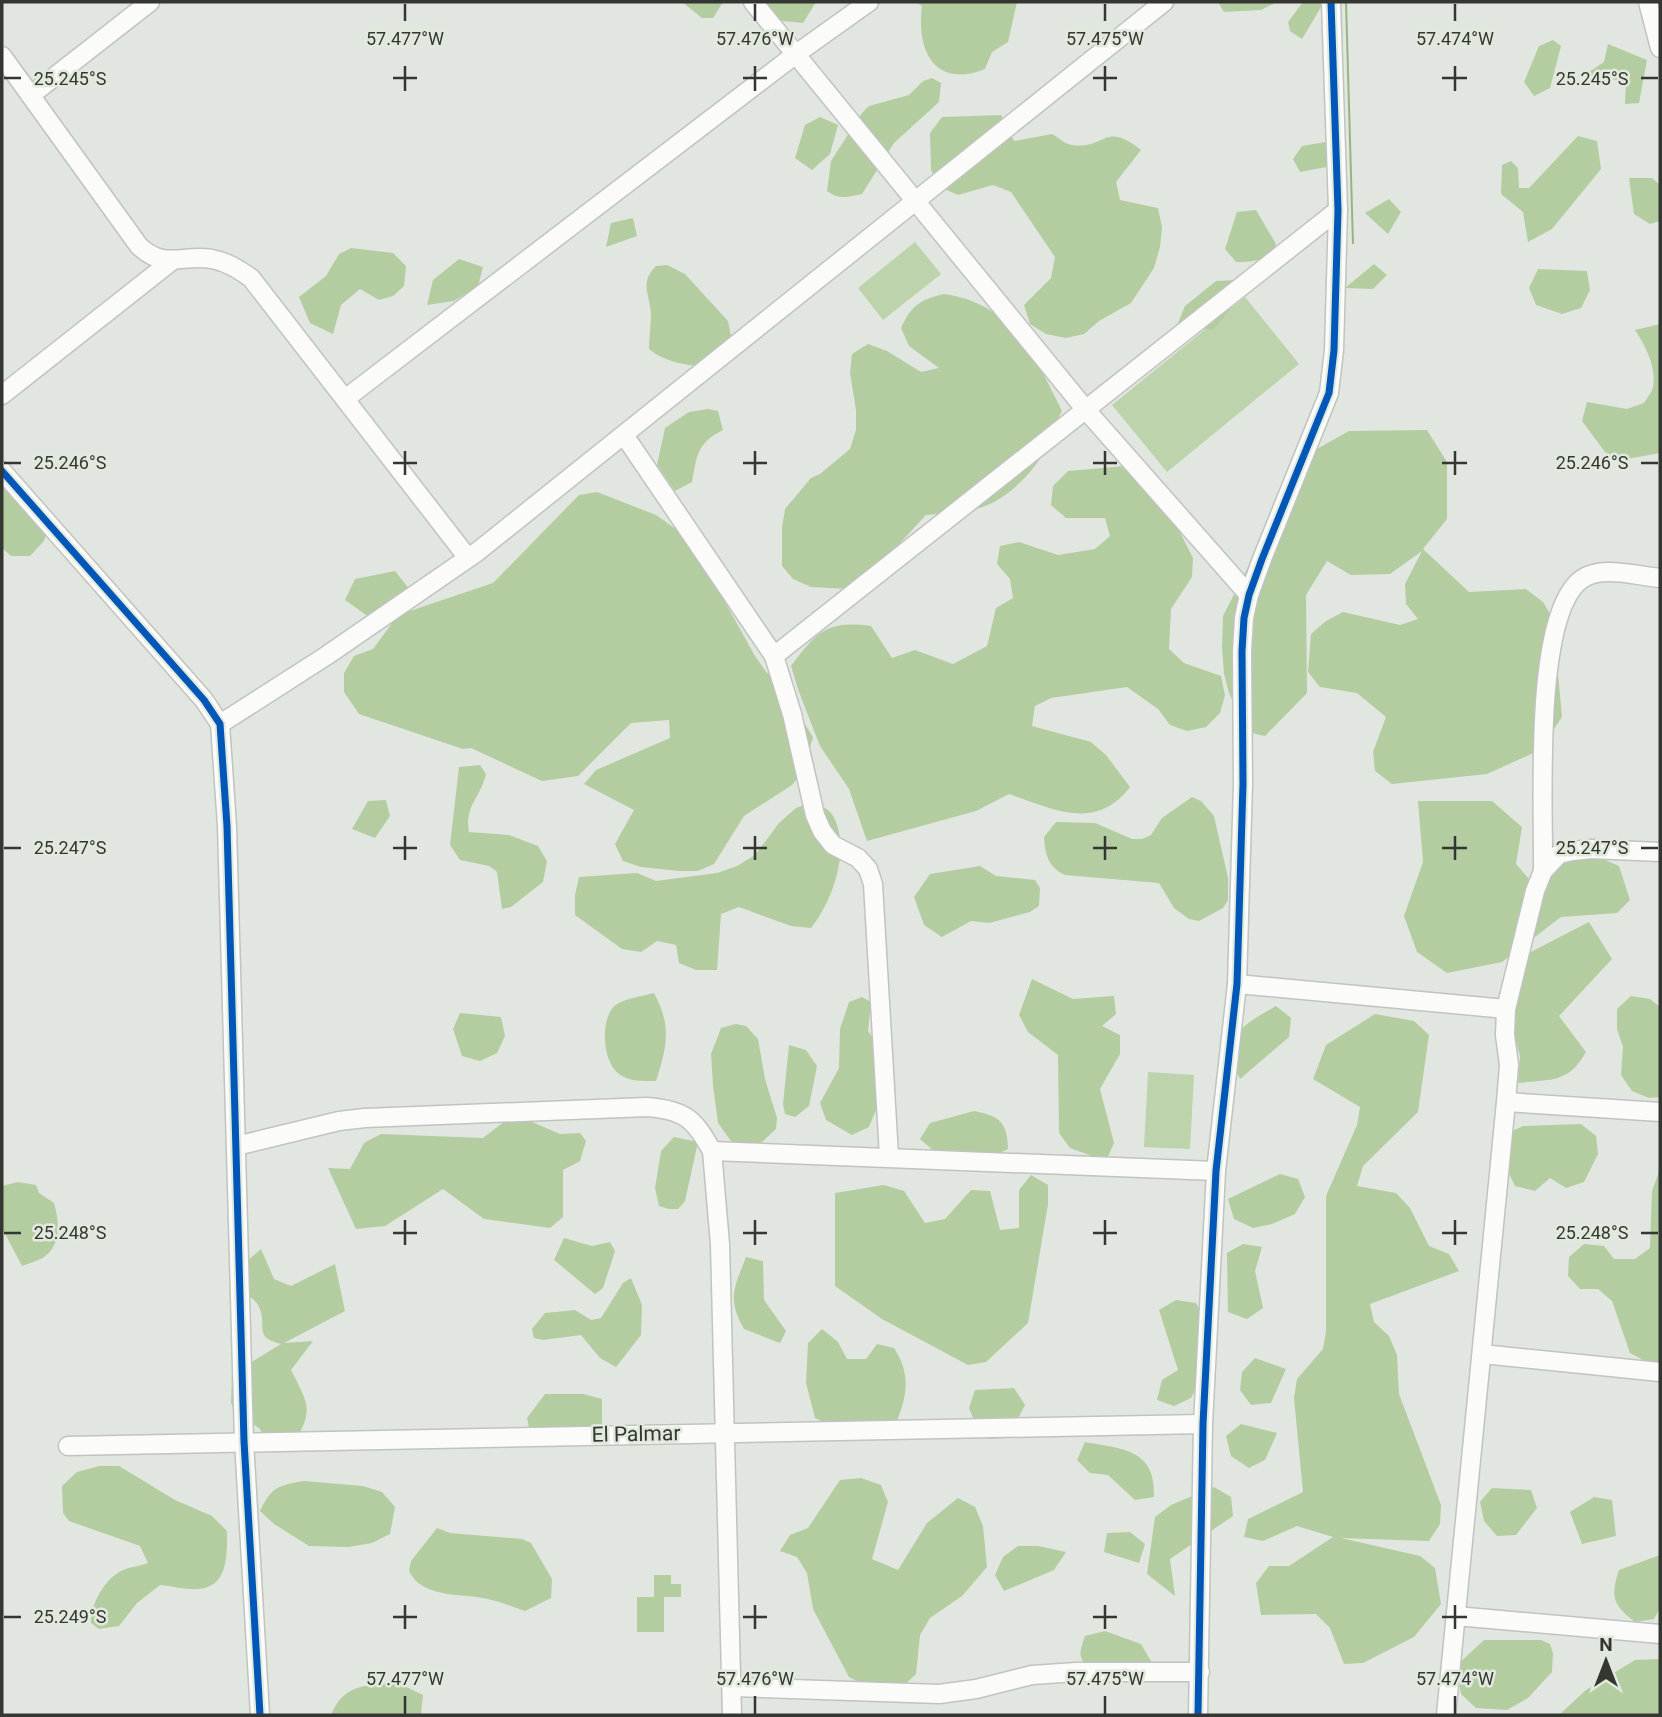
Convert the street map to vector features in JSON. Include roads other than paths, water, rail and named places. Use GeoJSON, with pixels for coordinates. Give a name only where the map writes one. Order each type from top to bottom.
{"type":"FeatureCollection","features":[{"type":"Feature","properties":{"kind":"street"},"geometry":{"type":"LineString","coordinates":[[32,95],[149,2]]}},
{"type":"Feature","properties":{"kind":"street"},"geometry":{"type":"LineString","coordinates":[[753,2],[1086,411],[1249,595]]}},
{"type":"Feature","properties":{"kind":"street"},"geometry":{"type":"LineString","coordinates":[[345,399],[796,54],[869,2]]}},
{"type":"Feature","properties":{"kind":"street"},"geometry":{"type":"LineString","coordinates":[[220,727],[468,558],[1164,2]]}},
{"type":"Feature","properties":{"kind":"street"},"geometry":{"type":"LineString","coordinates":[[1198,1715],[1203,1424],[1216,1171],[1237,984],[1243,784],[1244,618],[1249,595],[1329,393],[1334,351],[1338,210],[1331,2]]}},
{"type":"Feature","properties":{"kind":"street"},"geometry":{"type":"LineString","coordinates":[[1648,2],[1660,48]]}},
{"type":"Feature","properties":{"kind":"street"},"geometry":{"type":"LineString","coordinates":[[2,56],[139,246],[156,259],[191,258],[223,262],[251,278],[468,558]]}},
{"type":"Feature","properties":{"kind":"street"},"geometry":{"type":"LineString","coordinates":[[774,656],[1338,210]]}},
{"type":"Feature","properties":{"kind":"street"},"geometry":{"type":"LineString","coordinates":[[2,395],[173,260]]}},
{"type":"Feature","properties":{"kind":"street"},"geometry":{"type":"LineString","coordinates":[[624,435],[774,656],[792,714],[815,815],[822,831],[833,845],[858,858],[868,869],[873,884],[889,1156]]}},
{"type":"Feature","properties":{"kind":"street"},"geometry":{"type":"LineString","coordinates":[[2,471],[204,700],[220,727],[227,826],[244,1441],[260,1715]]}},
{"type":"Feature","properties":{"kind":"street"},"geometry":{"type":"LineString","coordinates":[[1446,1715],[1506,1102],[1509,1065],[1505,1035],[1506,1009],[1535,891],[1543,871],[1545,693],[1556,622],[1566,600],[1580,580],[1597,572],[1660,578]]}},
{"type":"Feature","properties":{"kind":"street"},"geometry":{"type":"LineString","coordinates":[[1543,871],[1559,854],[1573,850],[1660,852]]}},
{"type":"Feature","properties":{"kind":"street"},"geometry":{"type":"LineString","coordinates":[[1237,984],[1506,1009]]}},
{"type":"Feature","properties":{"kind":"street"},"geometry":{"type":"LineString","coordinates":[[1506,1102],[1660,1112]]}},
{"type":"Feature","properties":{"kind":"street"},"geometry":{"type":"LineString","coordinates":[[236,1146],[339,1121],[365,1118],[646,1107],[672,1109],[688,1117],[700,1129],[712,1151],[720,1244],[732,1715]]}},
{"type":"Feature","properties":{"kind":"street"},"geometry":{"type":"LineString","coordinates":[[712,1151],[1216,1171]]}},
{"type":"Feature","properties":{"kind":"street"},"geometry":{"type":"LineString","coordinates":[[1482,1354],[1660,1372]]}},
{"type":"Feature","properties":{"kind":"street","name":"El Palmar"},"geometry":{"type":"LineString","coordinates":[[68,1446],[1203,1424]]}},
{"type":"Feature","properties":{"kind":"street"},"geometry":{"type":"LineString","coordinates":[[1456,1616],[1660,1634]]}},
{"type":"Feature","properties":{"kind":"street"},"geometry":{"type":"LineString","coordinates":[[732,1687],[939,1694],[976,1689],[1032,1675],[1076,1672],[1200,1672]]}}]}
